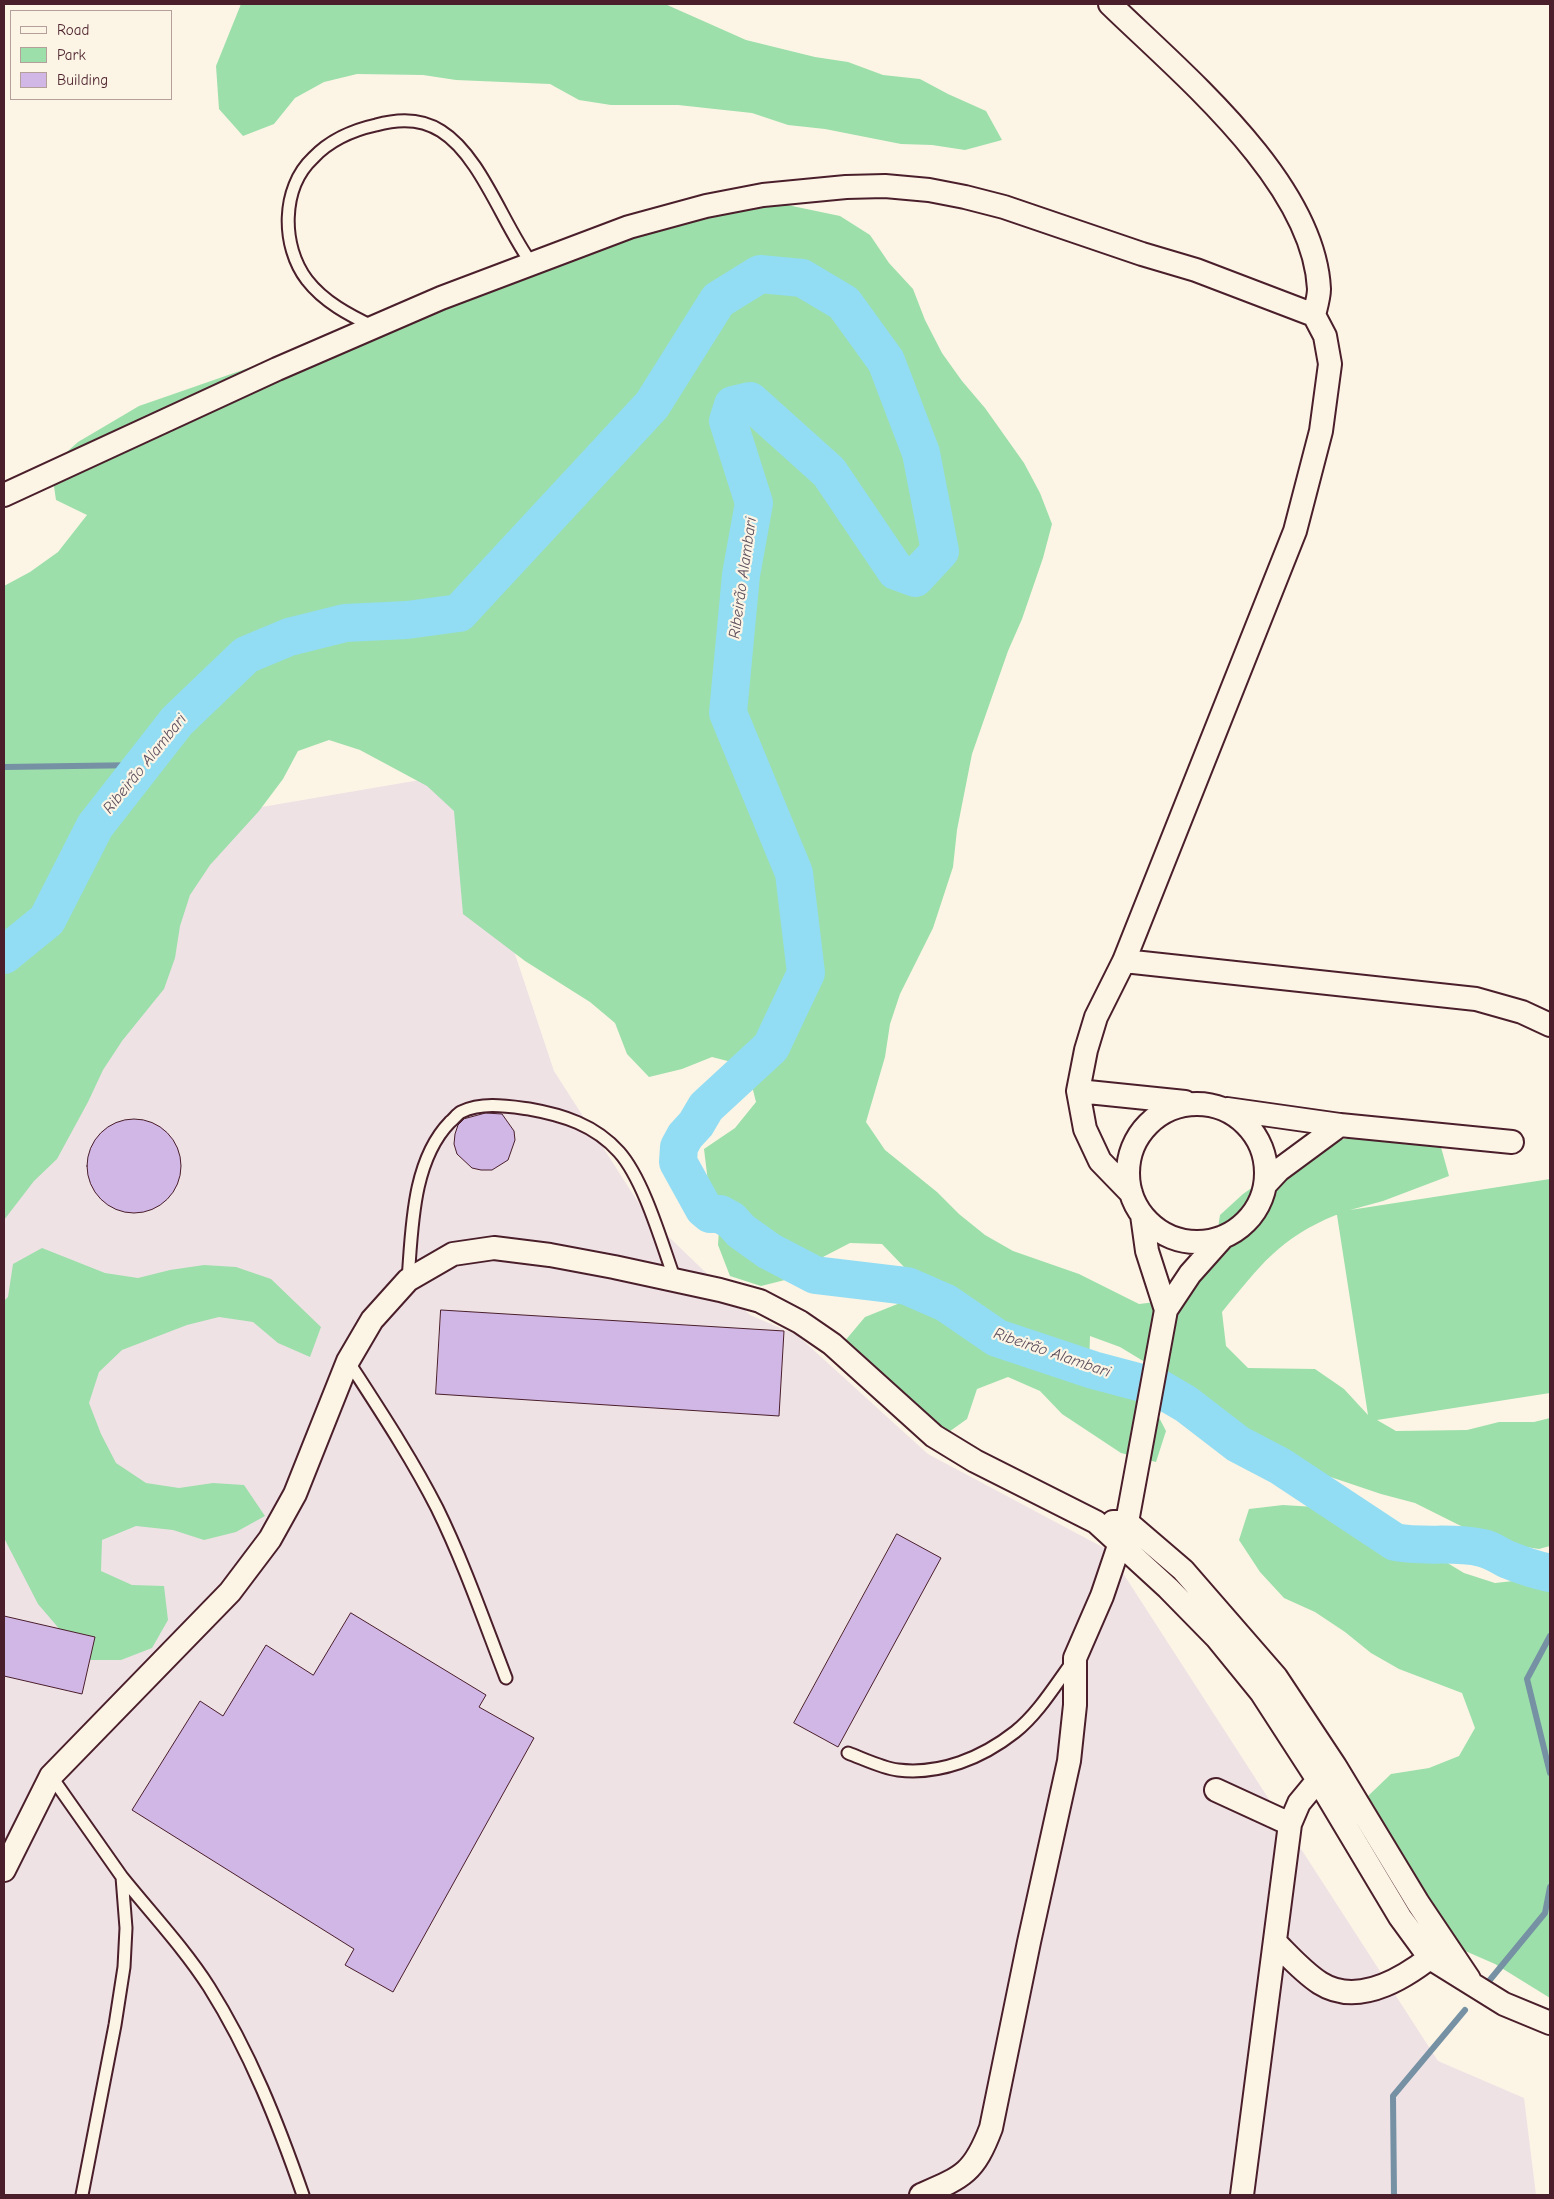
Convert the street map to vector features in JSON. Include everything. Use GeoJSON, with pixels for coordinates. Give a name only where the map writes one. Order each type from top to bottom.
{"type":"FeatureCollection","features":[{"type":"Feature","properties":{"kind":"street"},"geometry":{"type":"LineString","coordinates":[[1110,4],[1209,101],[1257,153],[1281,188],[1301,223],[1314,257],[1319,290],[1314,315],[1325,336],[1330,364],[1321,431],[1295,531],[1124,961],[1096,1017],[1086,1050],[1078,1091],[1084,1129],[1100,1161],[1131,1193],[1142,1214],[1158,1230],[1179,1239],[1201,1242],[1223,1237]]}},
{"type":"Feature","properties":{"kind":"street"},"geometry":{"type":"LineString","coordinates":[[4,495],[277,368],[532,264],[629,227],[706,206],[763,195],[846,187],[885,186],[929,190],[1004,207],[1196,270],[1314,315]]}},
{"type":"Feature","properties":{"kind":"street"},"geometry":{"type":"LineString","coordinates":[[1124,961],[1476,999],[1522,1012],[1550,1025]]}},
{"type":"Feature","properties":{"kind":"street"},"geometry":{"type":"LineString","coordinates":[[1078,1091],[1194,1103],[1340,1125],[1512,1142]]}},
{"type":"Feature","properties":{"kind":"street"},"geometry":{"type":"LineString","coordinates":[[1131,1193],[1128,1168],[1134,1144],[1148,1123],[1169,1109],[1194,1103]]}},
{"type":"Feature","properties":{"kind":"street"},"geometry":{"type":"LineString","coordinates":[[920,2195],[956,2180],[969,2170],[982,2152],[991,2128],[1069,1761],[1075,1705],[1075,1658],[1102,1596],[1123,1532],[1164,1319],[1190,1274],[1223,1237],[1243,1225],[1257,1207],[1265,1185],[1266,1166],[1261,1147],[1238,1117],[1221,1108]]}},
{"type":"Feature","properties":{"kind":"street"},"geometry":{"type":"LineString","coordinates":[[1265,1185],[1279,1170],[1340,1125]]}},
{"type":"Feature","properties":{"kind":"street"},"geometry":{"type":"LineString","coordinates":[[1142,1214],[1147,1252],[1164,1319]]}},
{"type":"Feature","properties":{"kind":"street"},"geometry":{"type":"LineString","coordinates":[[4,1870],[51,1776],[230,1592],[270,1539],[295,1494],[348,1361],[372,1320],[408,1280],[453,1254],[494,1248],[550,1255],[675,1280],[760,1301],[800,1322],[832,1344],[934,1436],[975,1461],[1096,1522],[1123,1532],[1183,1570],[1276,1677],[1335,1766],[1418,1902],[1472,1984]]}},
{"type":"Feature","properties":{"kind":"street"},"geometry":{"type":"LineString","coordinates":[[1123,1532],[1217,1638],[1261,1692],[1318,1780],[1400,1916],[1430,1958],[1504,2004],[1550,2023]]}},
{"type":"Feature","properties":{"kind":"street"},"geometry":{"type":"LineString","coordinates":[[1242,2195],[1290,1824],[1299,1803],[1318,1780]]}},
{"type":"Feature","properties":{"kind":"street"},"geometry":{"type":"LineString","coordinates":[[1216,1790],[1290,1824]]}},
{"type":"Feature","properties":{"kind":"street"},"geometry":{"type":"LineString","coordinates":[[1275,1942],[1322,1984],[1339,1991],[1358,1992],[1395,1980],[1430,1958],[1447,1944]]}},
{"type":"Feature","properties":{"kind":"lane"},"geometry":{"type":"LineString","coordinates":[[374,327],[344,313],[324,298],[306,279],[294,258],[288,232],[289,207],[298,180],[312,158],[332,142],[363,128],[390,121],[418,121],[441,130],[463,149],[519,247],[532,264]]}},
{"type":"Feature","properties":{"kind":"lane"},"geometry":{"type":"LineString","coordinates":[[408,1280],[423,1170],[438,1134],[460,1112],[484,1105],[558,1114],[596,1130],[620,1152],[642,1190],[675,1280]]}},
{"type":"Feature","properties":{"kind":"lane"},"geometry":{"type":"LineString","coordinates":[[348,1361],[415,1468],[437,1509],[464,1567],[506,1678]]}},
{"type":"Feature","properties":{"kind":"lane"},"geometry":{"type":"LineString","coordinates":[[848,1753],[896,1770],[925,1772],[956,1764],[982,1753],[1016,1732],[1043,1701],[1075,1658]]}},
{"type":"Feature","properties":{"kind":"lane"},"geometry":{"type":"LineString","coordinates":[[51,1776],[122,1877],[208,1986],[241,2043],[279,2128],[303,2195]]}},
{"type":"Feature","properties":{"kind":"lane"},"geometry":{"type":"LineString","coordinates":[[82,2195],[124,1967],[126,1928],[122,1877]]}},
{"type":"Feature","properties":{"kind":"shaded area"},"geometry":{"type":"Polygon","coordinates":[[[455,774],[554,1071],[647,1216],[750,1315],[797,1335],[928,1454],[1108,1550],[1438,2061],[1524,2098],[1536,2195],[4,2195],[4,1186],[162,824],[455,774]]]}},
{"type":"Feature","properties":{"kind":"green space"},"geometry":{"type":"Polygon","coordinates":[[[241,4],[665,4],[746,40],[815,57],[848,62],[883,75],[920,79],[986,111],[1002,140],[965,150],[932,145],[901,144],[825,129],[788,125],[752,113],[678,105],[611,105],[579,100],[550,84],[456,80],[423,75],[357,74],[324,82],[295,98],[274,124],[243,136],[219,109],[216,66],[241,4]]]}},
{"type":"Feature","properties":{"kind":"green space"},"geometry":{"type":"Polygon","coordinates":[[[732,200],[773,202],[840,216],[870,235],[889,263],[913,289],[925,320],[942,353],[985,408],[1024,463],[1040,493],[1052,524],[1043,558],[1022,619],[1008,651],[972,754],[957,830],[953,867],[933,928],[900,994],[890,1024],[885,1057],[866,1122],[885,1150],[937,1192],[959,1214],[985,1235],[1013,1251],[1079,1274],[1139,1304],[1173,1300],[1201,1280],[1215,1248],[1220,1215],[1243,1194],[1299,1154],[1330,1143],[1362,1134],[1439,1140],[1449,1176],[1383,1201],[1350,1210],[1550,1179],[1550,1393],[1377,1420],[1396,1431],[1467,1430],[1499,1422],[1534,1422],[1550,1418],[1550,1546],[1539,1549],[1506,1544],[1475,1533],[1415,1503],[1381,1494],[1289,1463],[1257,1449],[1200,1404],[1178,1382],[1120,1347],[1090,1336],[1089,1368],[1149,1398],[1166,1431],[1156,1462],[1121,1453],[1062,1414],[1040,1391],[1008,1377],[977,1389],[967,1419],[939,1439],[844,1342],[865,1317],[900,1303],[904,1267],[882,1244],[850,1243],[821,1258],[793,1278],[761,1286],[730,1276],[718,1245],[720,1213],[708,1182],[704,1149],[735,1128],[756,1102],[747,1066],[712,1057],[682,1069],[649,1077],[627,1054],[615,1023],[590,1002],[525,961],[463,914],[454,811],[427,786],[360,750],[329,740],[298,751],[283,779],[259,811],[210,865],[190,895],[180,926],[175,958],[164,989],[122,1041],[103,1070],[57,1159],[34,1181],[4,1220],[4,586],[30,572],[58,552],[87,515],[56,500],[51,466],[78,442],[139,406],[732,200]],[[1337,1215],[1299,1233],[1272,1255],[1248,1281],[1222,1312],[1226,1346],[1248,1368],[1315,1369],[1344,1389],[1368,1415],[1337,1215]]]}},
{"type":"Feature","properties":{"kind":"green space"},"geometry":{"type":"Polygon","coordinates":[[[42,1248],[105,1273],[138,1278],[170,1270],[204,1265],[236,1267],[271,1279],[321,1327],[310,1357],[278,1343],[253,1322],[219,1317],[187,1325],[122,1350],[99,1372],[89,1403],[101,1434],[116,1463],[146,1483],[179,1488],[213,1483],[244,1485],[265,1516],[236,1532],[204,1540],[173,1530],[136,1526],[102,1540],[101,1571],[132,1585],[164,1586],[168,1620],[152,1648],[121,1660],[86,1660],[38,1604],[4,1538],[4,1301],[8,1297],[13,1264],[42,1248]]]}},
{"type":"Feature","properties":{"kind":"green space"},"geometry":{"type":"Polygon","coordinates":[[[1283,1505],[1347,1512],[1376,1527],[1406,1538],[1464,1573],[1495,1583],[1550,1577],[1550,1998],[1495,1964],[1463,1950],[1359,1830],[1368,1796],[1391,1774],[1429,1768],[1459,1756],[1475,1728],[1462,1693],[1399,1669],[1371,1653],[1345,1632],[1315,1612],[1284,1598],[1260,1572],[1239,1540],[1249,1509],[1283,1505]]]}},
{"type":"Feature","properties":{"kind":"building"},"geometry":{"type":"Polygon","coordinates":[[[486,1113],[502,1114],[514,1131],[515,1140],[508,1160],[492,1170],[472,1168],[457,1154],[454,1144],[458,1125],[464,1119],[486,1113]]]}},
{"type":"Feature","properties":{"kind":"building"},"geometry":{"type":"Polygon","coordinates":[[[134,1119],[152,1123],[167,1133],[177,1148],[181,1166],[177,1184],[167,1199],[152,1209],[134,1213],[116,1209],[101,1199],[91,1184],[87,1166],[91,1148],[101,1133],[116,1123],[134,1119]]]}},
{"type":"Feature","properties":{"kind":"building"},"geometry":{"type":"Polygon","coordinates":[[[441,1310],[784,1331],[779,1416],[436,1394],[441,1310]]]}},
{"type":"Feature","properties":{"kind":"building"},"geometry":{"type":"Polygon","coordinates":[[[897,1534],[941,1558],[838,1747],[794,1723],[897,1534]]]}},
{"type":"Feature","properties":{"kind":"building"},"geometry":{"type":"Polygon","coordinates":[[[351,1613],[486,1695],[479,1707],[534,1738],[393,1992],[345,1965],[354,1949],[132,1810],[200,1701],[223,1716],[266,1645],[313,1675],[351,1613]]]}},
{"type":"Feature","properties":{"kind":"building"},"geometry":{"type":"Polygon","coordinates":[[[4,1616],[95,1637],[82,1694],[4,1676],[4,1616]]]}},
{"type":"Feature","properties":{"kind":"waterway","name":"Ribeirão Alambari"},"geometry":{"type":"LineString","coordinates":[[4,955],[47,920],[95,826],[177,721],[246,655],[289,637],[345,623],[407,620],[459,613],[652,405],[718,300],[760,274],[802,278],[844,303],[886,361],[921,453],[940,551],[915,578],[896,571],[829,472],[750,401],[733,405],[728,421],[754,503],[741,575],[728,713],[794,873],[806,973],[771,1047],[706,1107],[679,1147],[678,1162],[704,1209],[710,1214],[720,1214],[731,1220],[741,1231],[769,1251],[815,1275],[907,1286],[946,1303],[997,1338],[1093,1370],[1157,1387],[1186,1404],[1238,1444],[1280,1466],[1395,1542],[1482,1548],[1533,1569],[1550,1573]]}},
{"type":"Feature","properties":{"kind":"waterway"},"geometry":{"type":"LineString","coordinates":[[4,767],[143,765]]}},
{"type":"Feature","properties":{"kind":"waterway"},"geometry":{"type":"LineString","coordinates":[[1550,1636],[1527,1679],[1550,1773]]}},
{"type":"Feature","properties":{"kind":"waterway"},"geometry":{"type":"LineString","coordinates":[[1489,1981],[1545,1913],[1550,1887]]}},
{"type":"Feature","properties":{"kind":"waterway"},"geometry":{"type":"LineString","coordinates":[[1394,2195],[1393,2096],[1465,2010]]}}]}
